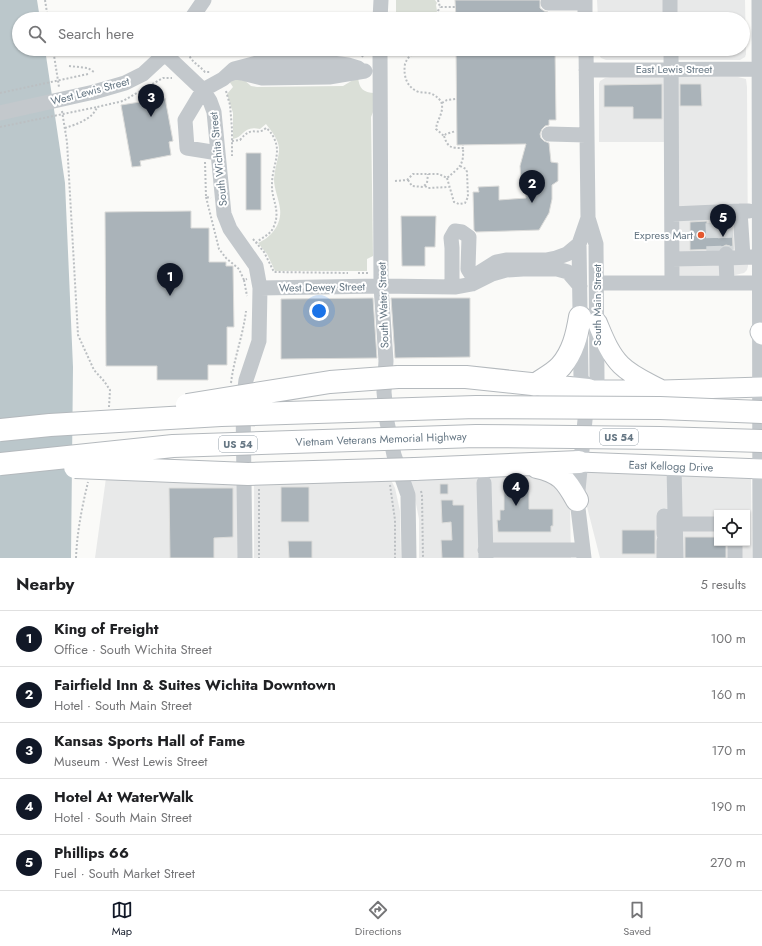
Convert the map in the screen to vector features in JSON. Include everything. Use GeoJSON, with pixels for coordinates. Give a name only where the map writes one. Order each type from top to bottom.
{"type":"FeatureCollection","features":[{"type":"Feature","properties":{"kind":"highway"},"geometry":{"type":"LineString","coordinates":[[535,385],[560,367],[589,319]]}},
{"type":"Feature","properties":{"kind":"highway"},"geometry":{"type":"LineString","coordinates":[[50,425],[330,382],[398,377],[466,378],[588,390]]}},
{"type":"Feature","properties":{"kind":"highway"},"geometry":{"type":"LineString","coordinates":[[0,430],[50,425],[221,415],[476,408],[660,408],[762,412]]}},
{"type":"Feature","properties":{"kind":"highway","name":"Vietnam Veterans Memorial Highway"},"geometry":{"type":"LineString","coordinates":[[0,464],[173,446],[476,436],[660,438],[762,441]]}},
{"type":"Feature","properties":{"kind":"highway"},"geometry":{"type":"LineString","coordinates":[[0,464],[248,474],[579,462]]}},
{"type":"Feature","properties":{"kind":"highway"},"geometry":{"type":"LineString","coordinates":[[526,464],[550,470],[562,477],[571,488],[577,500]]}},
{"type":"Feature","properties":{"kind":"main road"},"geometry":{"type":"LineString","coordinates":[[589,319],[620,364],[631,374],[663,390]]}},
{"type":"Feature","properties":{"kind":"main road"},"geometry":{"type":"LineString","coordinates":[[588,390],[663,390],[761,387]]}},
{"type":"Feature","properties":{"kind":"main road","name":"East Kellogg Drive"},"geometry":{"type":"LineString","coordinates":[[579,462],[761,469]]}},
{"type":"Feature","properties":{"kind":"street"},"geometry":{"type":"LineString","coordinates":[[196,12],[204,0]]}},
{"type":"Feature","properties":{"kind":"street"},"geometry":{"type":"LineString","coordinates":[[380,0],[380,12]]}},
{"type":"Feature","properties":{"kind":"street"},"geometry":{"type":"LineString","coordinates":[[670,0],[670,12]]}},
{"type":"Feature","properties":{"kind":"street"},"geometry":{"type":"LineString","coordinates":[[759,0],[761,69],[761,469],[757,529],[760,558]]}},
{"type":"Feature","properties":{"kind":"street"},"geometry":{"type":"LineString","coordinates":[[548,3],[585,1],[585,12]]}},
{"type":"Feature","properties":{"kind":"street","name":"West Lewis Street"},"geometry":{"type":"LineString","coordinates":[[0,113],[94,92],[125,83],[143,74],[162,56]]}},
{"type":"Feature","properties":{"kind":"street","name":"South Wichita Street"},"geometry":{"type":"LineString","coordinates":[[171,56],[182,70],[203,90],[210,101],[214,112],[224,214],[230,228],[256,266],[260,288],[259,341],[246,380],[243,404],[245,558]]}},
{"type":"Feature","properties":{"kind":"street","name":"South Water Street"},"geometry":{"type":"LineString","coordinates":[[380,56],[381,279],[386,361],[384,392],[387,422],[394,455],[408,495],[409,558]]}},
{"type":"Feature","properties":{"kind":"street","name":"South Main Street"},"geometry":{"type":"LineString","coordinates":[[586,56],[588,218],[596,244],[597,283],[589,319]]}},
{"type":"Feature","properties":{"kind":"street"},"geometry":{"type":"LineString","coordinates":[[670,56],[672,283]]}},
{"type":"Feature","properties":{"kind":"street","name":"East Lewis Street"},"geometry":{"type":"LineString","coordinates":[[586,70],[761,69]]}},
{"type":"Feature","properties":{"kind":"street"},"geometry":{"type":"LineString","coordinates":[[218,153],[187,148],[185,120],[203,90],[226,77],[236,72],[262,78],[329,77],[342,76],[362,71],[380,71]]}},
{"type":"Feature","properties":{"kind":"street"},"geometry":{"type":"LineString","coordinates":[[549,134],[586,135]]}},
{"type":"Feature","properties":{"kind":"street"},"geometry":{"type":"LineString","coordinates":[[672,214],[723,216],[760,210]]}},
{"type":"Feature","properties":{"kind":"street"},"geometry":{"type":"LineString","coordinates":[[723,216],[743,257]]}},
{"type":"Feature","properties":{"kind":"street","name":"South Main Street"},"geometry":{"type":"LineString","coordinates":[[584,554],[577,500],[579,462],[588,390],[597,379],[589,319],[580,286],[579,244],[588,218]]}},
{"type":"Feature","properties":{"kind":"street"},"geometry":{"type":"LineString","coordinates":[[473,277],[468,269],[468,237],[462,232],[455,231],[451,238],[454,287],[473,277],[496,262],[506,260],[546,260],[556,258],[567,254],[579,244]]}},
{"type":"Feature","properties":{"kind":"street"},"geometry":{"type":"LineString","coordinates":[[672,259],[720,256],[760,256]]}},
{"type":"Feature","properties":{"kind":"street"},"geometry":{"type":"LineString","coordinates":[[720,256],[727,283]]}},
{"type":"Feature","properties":{"kind":"street","name":"West Dewey Street"},"geometry":{"type":"LineString","coordinates":[[260,288],[381,279],[454,287],[472,284],[492,274],[506,270],[523,269],[557,269],[568,272],[580,286]]}},
{"type":"Feature","properties":{"kind":"street"},"geometry":{"type":"LineString","coordinates":[[597,283],[761,283]]}},
{"type":"Feature","properties":{"kind":"street"},"geometry":{"type":"LineString","coordinates":[[674,466],[667,532],[714,524]]}},
{"type":"Feature","properties":{"kind":"street"},"geometry":{"type":"LineString","coordinates":[[484,483],[486,554],[584,554]]}},
{"type":"Feature","properties":{"kind":"street"},"geometry":{"type":"LineString","coordinates":[[735,546],[735,558]]}},
{"type":"Feature","properties":{"kind":"path"},"geometry":{"type":"LineString","coordinates":[[45,0],[47,12]]}},
{"type":"Feature","properties":{"kind":"path"},"geometry":{"type":"LineString","coordinates":[[438,0],[440,7],[438,12]]}},
{"type":"Feature","properties":{"kind":"path"},"geometry":{"type":"LineString","coordinates":[[440,7],[456,7]]}},
{"type":"Feature","properties":{"kind":"path"},"geometry":{"type":"LineString","coordinates":[[54,56],[59,89]]}},
{"type":"Feature","properties":{"kind":"path"},"geometry":{"type":"LineString","coordinates":[[188,56],[205,72],[216,70],[226,77],[228,86],[225,92],[230,105],[232,162]]}},
{"type":"Feature","properties":{"kind":"path"},"geometry":{"type":"LineString","coordinates":[[410,56],[407,58],[405,68],[405,78],[408,85],[418,92],[430,93],[434,95],[442,103],[442,113],[437,122],[436,129],[444,136],[448,146],[452,148],[463,146],[463,159],[460,166],[447,178]]}},
{"type":"Feature","properties":{"kind":"path"},"geometry":{"type":"LineString","coordinates":[[70,66],[88,68],[94,72]]}},
{"type":"Feature","properties":{"kind":"path"},"geometry":{"type":"LineString","coordinates":[[0,128],[123,101],[163,78],[173,78],[182,70]]}},
{"type":"Feature","properties":{"kind":"path"},"geometry":{"type":"LineString","coordinates":[[0,93],[88,74]]}},
{"type":"Feature","properties":{"kind":"path"},"geometry":{"type":"LineString","coordinates":[[442,103],[447,100],[456,99]]}},
{"type":"Feature","properties":{"kind":"path"},"geometry":{"type":"LineString","coordinates":[[61,104],[67,142],[78,336],[94,370],[110,390],[110,403],[108,410]]}},
{"type":"Feature","properties":{"kind":"path"},"geometry":{"type":"LineString","coordinates":[[65,128],[79,123],[95,113],[97,107]]}},
{"type":"Feature","properties":{"kind":"path"},"geometry":{"type":"LineString","coordinates":[[228,141],[240,140],[245,133],[260,132],[266,128],[270,131],[275,140],[277,149],[272,190],[277,210],[276,220],[268,235],[252,246]]}},
{"type":"Feature","properties":{"kind":"path"},"geometry":{"type":"LineString","coordinates":[[444,136],[446,134],[456,132]]}},
{"type":"Feature","properties":{"kind":"path"},"geometry":{"type":"LineString","coordinates":[[396,181],[408,180],[413,174],[439,174],[447,178],[450,193],[456,204],[463,205],[468,196],[467,172],[466,169],[460,166]]}},
{"type":"Feature","properties":{"kind":"path"},"geometry":{"type":"LineString","coordinates":[[425,186],[427,183],[428,174]]}},
{"type":"Feature","properties":{"kind":"path"},"geometry":{"type":"LineString","coordinates":[[408,180],[412,186],[425,186],[428,188],[450,187]]}},
{"type":"Feature","properties":{"kind":"path"},"geometry":{"type":"LineString","coordinates":[[253,238],[264,252],[274,272],[381,279]]}},
{"type":"Feature","properties":{"kind":"path"},"geometry":{"type":"LineString","coordinates":[[231,390],[233,366],[244,329],[247,307]]}},
{"type":"Feature","properties":{"kind":"path"},"geometry":{"type":"LineString","coordinates":[[76,558],[76,542],[82,505],[90,476]]}},
{"type":"Feature","properties":{"kind":"path"},"geometry":{"type":"LineString","coordinates":[[259,485],[259,558]]}},
{"type":"Feature","properties":{"kind":"shaded area"},"geometry":{"type":"Polygon","coordinates":[[[0,0],[37,0],[39,12],[12,12],[12,56],[46,56],[65,183],[73,367],[71,558],[0,558],[0,0]]]}},
{"type":"Feature","properties":{"kind":"shaded area"},"geometry":{"type":"Polygon","coordinates":[[[396,0],[435,0],[437,3],[437,12],[396,12],[396,0]]]}},
{"type":"Feature","properties":{"kind":"shaded area"},"geometry":{"type":"Polygon","coordinates":[[[597,0],[745,0],[745,12],[598,12],[597,0]]]}},
{"type":"Feature","properties":{"kind":"shaded area"},"geometry":{"type":"Polygon","coordinates":[[[600,56],[745,56],[740,60],[606,60],[600,56]]]}},
{"type":"Feature","properties":{"kind":"shaded area"},"geometry":{"type":"Polygon","coordinates":[[[358,77],[359,84],[362,89],[367,92],[375,93],[375,107],[371,117],[373,256],[367,259],[367,271],[275,271],[267,254],[258,243],[267,238],[275,230],[279,220],[280,209],[274,179],[279,145],[277,139],[266,124],[260,129],[254,128],[247,130],[237,138],[233,139],[233,113],[227,94],[233,87],[229,81],[242,78],[251,86],[257,87],[343,86],[358,77]]]}},
{"type":"Feature","properties":{"kind":"shaded area"},"geometry":{"type":"Polygon","coordinates":[[[610,77],[738,77],[746,79],[748,266],[744,273],[735,275],[676,275],[675,142],[599,142],[599,84],[600,81],[610,77]]]}},
{"type":"Feature","properties":{"kind":"shaded area"},"geometry":{"type":"Polygon","coordinates":[[[583,470],[751,477],[752,558],[600,558],[583,491],[583,470]]]}},
{"type":"Feature","properties":{"kind":"shaded area"},"geometry":{"type":"Polygon","coordinates":[[[541,473],[551,477],[566,499],[570,509],[571,558],[419,558],[419,519],[413,491],[405,476],[541,473]]]}},
{"type":"Feature","properties":{"kind":"shaded area"},"geometry":{"type":"Polygon","coordinates":[[[389,476],[395,488],[400,511],[401,558],[254,558],[254,481],[389,476]]]}},
{"type":"Feature","properties":{"kind":"shaded area"},"geometry":{"type":"Polygon","coordinates":[[[106,478],[238,481],[239,558],[95,558],[106,478]]]}},
{"type":"Feature","properties":{"kind":"building"},"geometry":{"type":"Polygon","coordinates":[[[455,0],[540,0],[540,8],[548,12],[456,12],[455,0]]]}},
{"type":"Feature","properties":{"kind":"building"},"geometry":{"type":"Polygon","coordinates":[[[456,56],[555,56],[556,120],[549,120],[549,125],[542,129],[540,134],[544,141],[549,143],[551,162],[558,163],[558,181],[552,185],[552,199],[549,213],[539,230],[476,232],[474,230],[473,192],[479,192],[478,187],[499,186],[499,200],[526,198],[525,186],[521,184],[520,166],[526,144],[457,145],[456,56]]]}},
{"type":"Feature","properties":{"kind":"building"},"geometry":{"type":"Polygon","coordinates":[[[662,84],[662,119],[633,119],[633,107],[604,107],[604,85],[662,84]]]}},
{"type":"Feature","properties":{"kind":"building"},"geometry":{"type":"Polygon","coordinates":[[[680,84],[701,84],[702,106],[680,106],[680,84]]]}},
{"type":"Feature","properties":{"kind":"building"},"geometry":{"type":"Polygon","coordinates":[[[165,98],[173,141],[169,142],[171,155],[140,161],[141,166],[132,167],[121,105],[165,98]]]}},
{"type":"Feature","properties":{"kind":"building"},"geometry":{"type":"Polygon","coordinates":[[[246,153],[261,153],[261,210],[246,210],[246,153]]]}},
{"type":"Feature","properties":{"kind":"building"},"geometry":{"type":"Polygon","coordinates":[[[191,211],[191,228],[209,228],[209,262],[226,262],[226,266],[233,266],[234,327],[227,327],[227,365],[208,365],[208,380],[157,380],[157,366],[106,366],[105,212],[191,211]]]}},
{"type":"Feature","properties":{"kind":"building"},"geometry":{"type":"Polygon","coordinates":[[[401,216],[436,216],[435,247],[425,247],[425,266],[402,266],[401,216]]]}},
{"type":"Feature","properties":{"kind":"building"},"geometry":{"type":"Polygon","coordinates":[[[707,221],[707,223],[732,223],[733,249],[726,245],[718,249],[690,250],[690,222],[707,221]]]}},
{"type":"Feature","properties":{"kind":"building"},"geometry":{"type":"Polygon","coordinates":[[[373,298],[377,358],[281,359],[281,299],[373,298]]]}},
{"type":"Feature","properties":{"kind":"building"},"geometry":{"type":"Polygon","coordinates":[[[391,298],[470,298],[470,357],[395,358],[391,298]]]}},
{"type":"Feature","properties":{"kind":"building"},"geometry":{"type":"Polygon","coordinates":[[[504,482],[529,482],[529,509],[553,509],[553,526],[551,526],[551,532],[498,532],[497,520],[500,520],[500,510],[504,510],[504,482]]]}},
{"type":"Feature","properties":{"kind":"building"},"geometry":{"type":"Polygon","coordinates":[[[440,484],[448,484],[448,494],[440,494],[440,484]]]}},
{"type":"Feature","properties":{"kind":"building"},"geometry":{"type":"Polygon","coordinates":[[[281,487],[309,487],[309,522],[281,522],[281,487]]]}},
{"type":"Feature","properties":{"kind":"building"},"geometry":{"type":"Polygon","coordinates":[[[169,488],[233,488],[233,537],[214,538],[214,558],[170,558],[169,488]]]}},
{"type":"Feature","properties":{"kind":"building"},"geometry":{"type":"Polygon","coordinates":[[[441,500],[453,500],[453,505],[464,505],[464,558],[442,558],[441,540],[452,540],[451,522],[442,523],[441,500]]]}},
{"type":"Feature","properties":{"kind":"building"},"geometry":{"type":"Polygon","coordinates":[[[622,530],[655,530],[655,554],[622,554],[622,530]]]}},
{"type":"Feature","properties":{"kind":"building"},"geometry":{"type":"Polygon","coordinates":[[[685,537],[714,537],[714,546],[726,546],[726,558],[685,558],[685,537]]]}},
{"type":"Feature","properties":{"kind":"building"},"geometry":{"type":"Polygon","coordinates":[[[288,541],[312,541],[312,558],[289,558],[288,541]]]}},
{"type":"Feature","properties":{"kind":"tunnel"},"geometry":{"type":"LineString","coordinates":[[713,223],[714,254]]}},
{"type":"Feature","properties":{"kind":"tunnel"},"geometry":{"type":"LineString","coordinates":[[725,223],[726,254]]}},
{"type":"Feature","properties":{"kind":"place","name":"Kansas Sports Hall of Fame"},"geometry":{"type":"Point","coordinates":[151,117]}},
{"type":"Feature","properties":{"kind":"place","name":"Fairfield Inn & Suites Wichita Downtown"},"geometry":{"type":"Point","coordinates":[532,203]}},
{"type":"Feature","properties":{"kind":"place","name":"Express Mart"},"geometry":{"type":"Point","coordinates":[701,235]}},
{"type":"Feature","properties":{"kind":"place","name":"Phillips 66"},"geometry":{"type":"Point","coordinates":[723,237]}},
{"type":"Feature","properties":{"kind":"place","name":"King of Freight"},"geometry":{"type":"Point","coordinates":[170,296]}},
{"type":"Feature","properties":{"kind":"place","name":"Hotel At WaterWalk"},"geometry":{"type":"Point","coordinates":[516,506]}}]}
